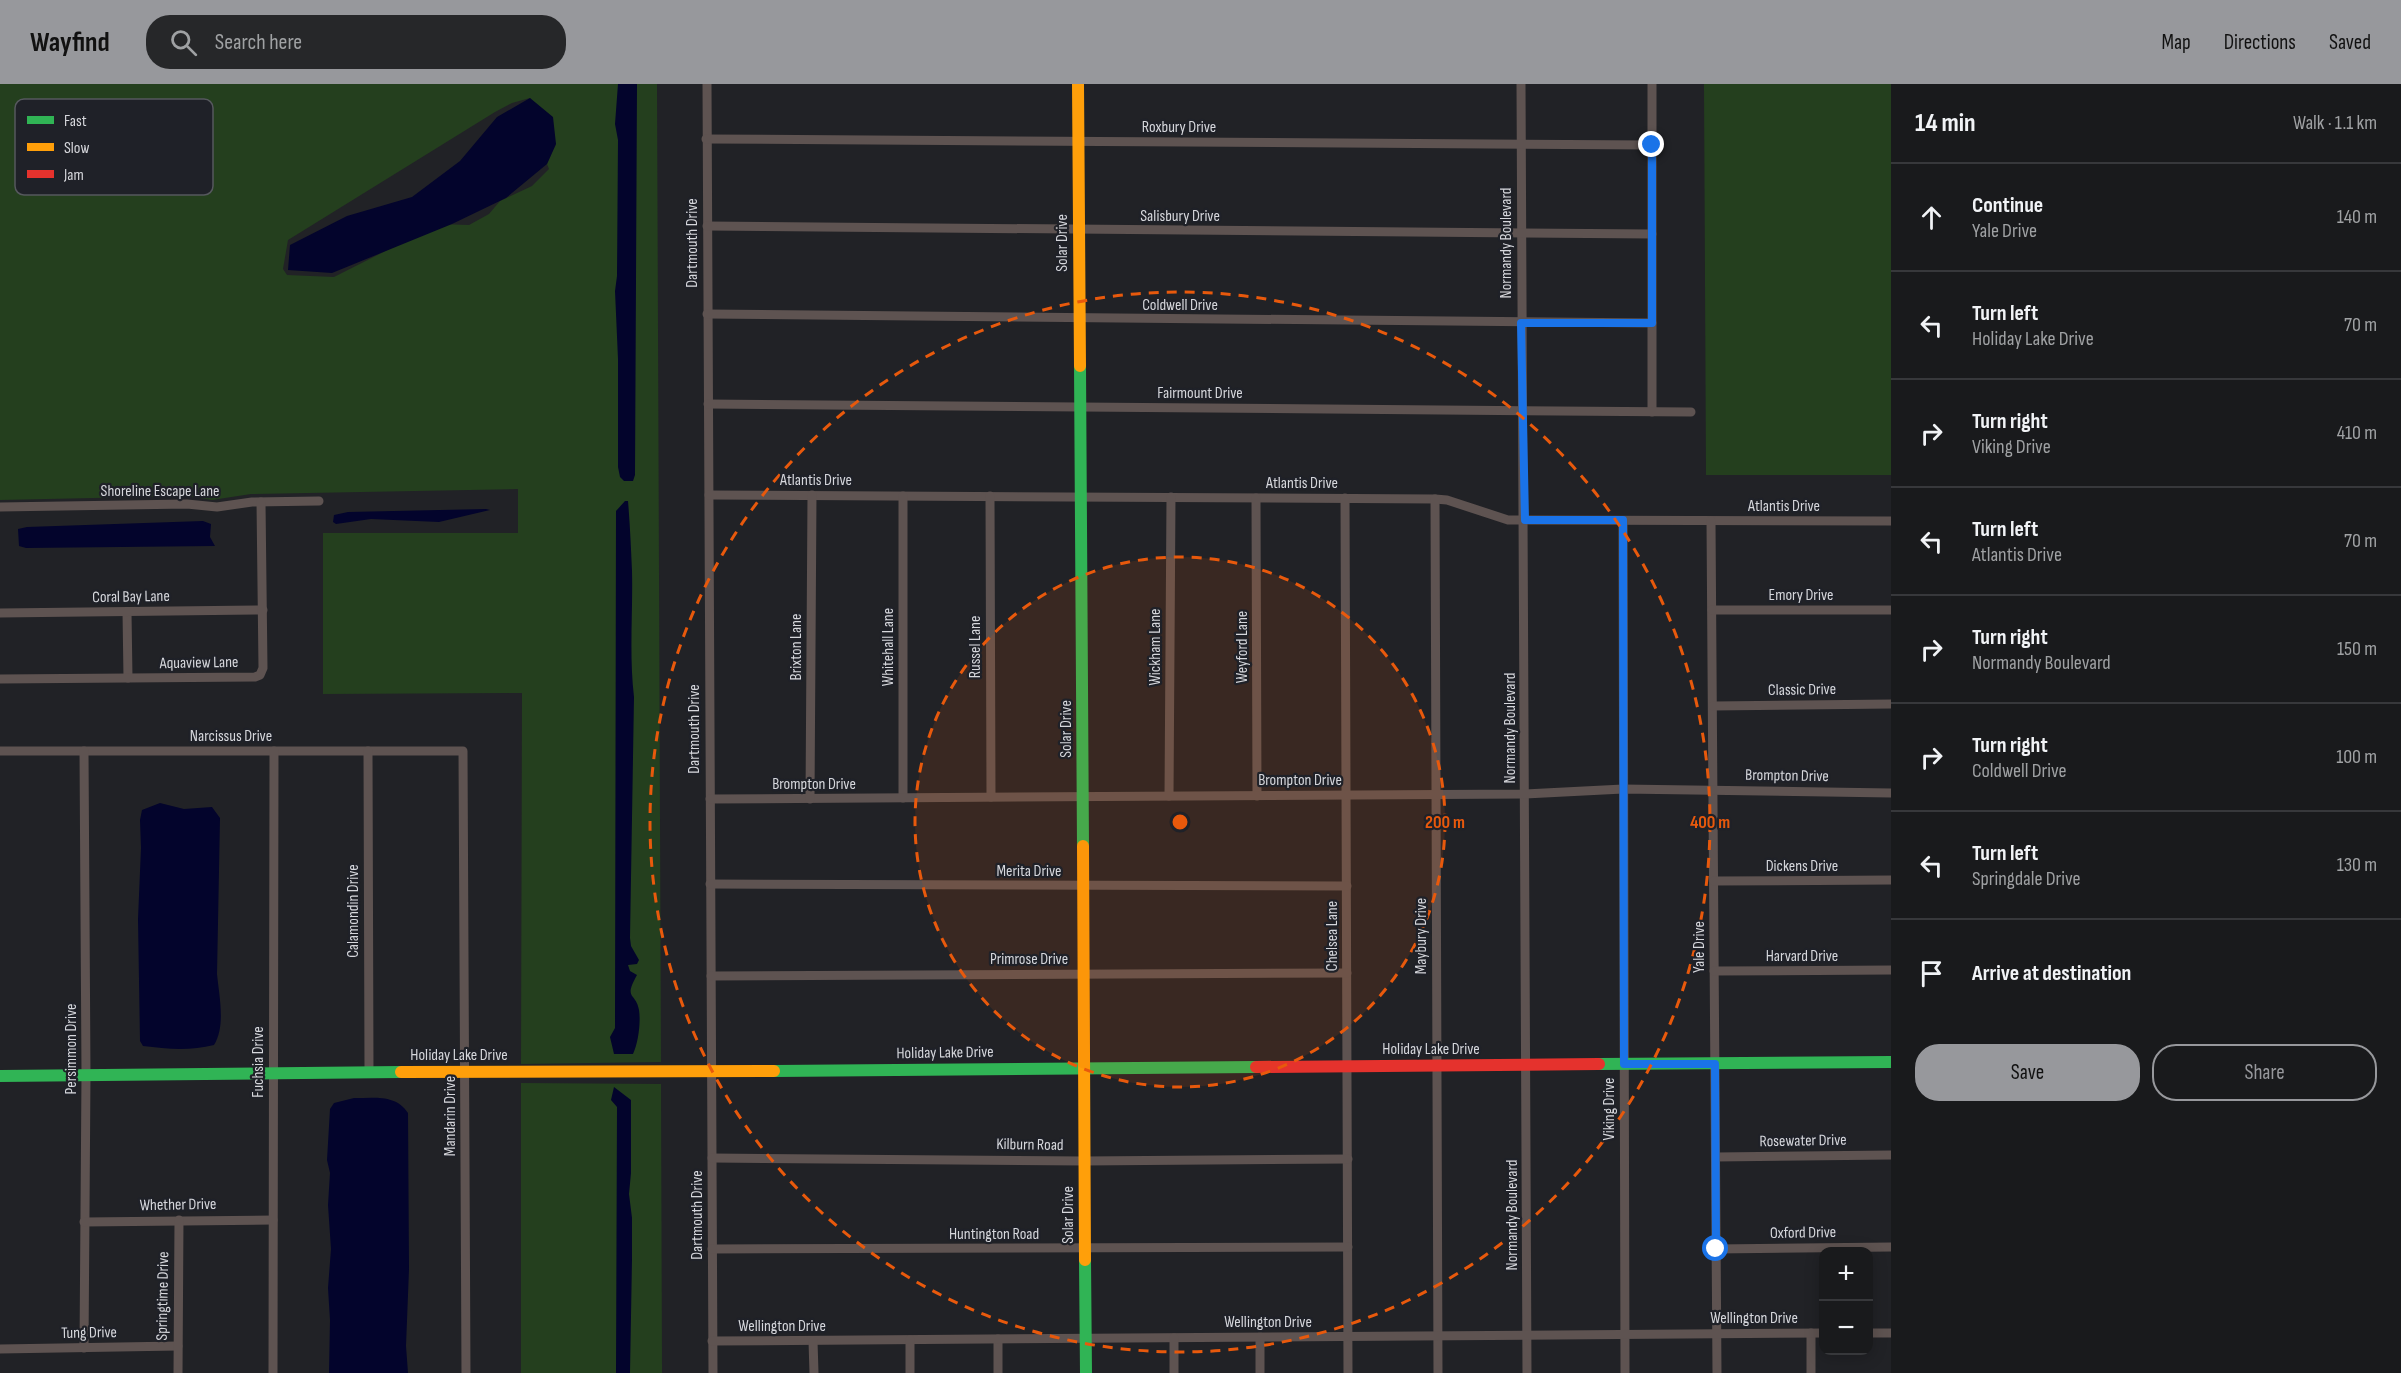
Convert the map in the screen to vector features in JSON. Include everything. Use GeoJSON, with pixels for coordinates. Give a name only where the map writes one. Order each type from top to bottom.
{"type":"FeatureCollection","features":[{"type":"Feature","properties":{"kind":"street","name":"Dartmouth Drive"},"geometry":{"type":"LineString","coordinates":[[707,84],[713,1373]]}},
{"type":"Feature","properties":{"kind":"street","name":"Solar Drive"},"geometry":{"type":"LineString","coordinates":[[1078,84],[1086,1373]]}},
{"type":"Feature","properties":{"kind":"street","name":"Normandy Boulevard"},"geometry":{"type":"LineString","coordinates":[[1521,84],[1521,323],[1525,520],[1527,1373]]}},
{"type":"Feature","properties":{"kind":"street"},"geometry":{"type":"LineString","coordinates":[[1652,84],[1652,412]]}},
{"type":"Feature","properties":{"kind":"street","name":"Roxbury Drive"},"geometry":{"type":"LineString","coordinates":[[706,139],[1652,145]]}},
{"type":"Feature","properties":{"kind":"street","name":"Salisbury Drive"},"geometry":{"type":"LineString","coordinates":[[707,226],[1652,234]]}},
{"type":"Feature","properties":{"kind":"street","name":"Coldwell Drive"},"geometry":{"type":"LineString","coordinates":[[707,314],[1652,323]]}},
{"type":"Feature","properties":{"kind":"street","name":"Fairmount Drive"},"geometry":{"type":"LineString","coordinates":[[708,404],[1692,412]]}},
{"type":"Feature","properties":{"kind":"street","name":"Atlantis Drive"},"geometry":{"type":"LineString","coordinates":[[708,495],[1435,499],[1447,500],[1508,520],[1891,521]]}},
{"type":"Feature","properties":{"kind":"street","name":"Brixton Lane"},"geometry":{"type":"LineString","coordinates":[[810,799],[812,495]]}},
{"type":"Feature","properties":{"kind":"street","name":"Whitehall Lane"},"geometry":{"type":"LineString","coordinates":[[903,496],[903,798]]}},
{"type":"Feature","properties":{"kind":"street","name":"Russel Lane"},"geometry":{"type":"LineString","coordinates":[[990,496],[991,797]]}},
{"type":"Feature","properties":{"kind":"street","name":"Wickham Lane"},"geometry":{"type":"LineString","coordinates":[[1170,796],[1171,497]]}},
{"type":"Feature","properties":{"kind":"street","name":"Weyford Lane"},"geometry":{"type":"LineString","coordinates":[[1256,498],[1257,796]]}},
{"type":"Feature","properties":{"kind":"street","name":"Chelsea Lane"},"geometry":{"type":"LineString","coordinates":[[1345,498],[1348,1373]]}},
{"type":"Feature","properties":{"kind":"street","name":"Maybury Drive"},"geometry":{"type":"LineString","coordinates":[[1435,499],[1438,1373]]}},
{"type":"Feature","properties":{"kind":"street","name":"Shoreline Escape Lane"},"geometry":{"type":"LineString","coordinates":[[0,507],[187,504],[217,507],[261,502],[319,501]]}},
{"type":"Feature","properties":{"kind":"street","name":"Aquaview Lane"},"geometry":{"type":"LineString","coordinates":[[0,679],[258,676],[263,668],[261,502]]}},
{"type":"Feature","properties":{"kind":"street","name":"Viking Drive"},"geometry":{"type":"LineString","coordinates":[[1623,520],[1625,1373]]}},
{"type":"Feature","properties":{"kind":"street","name":"Yale Drive"},"geometry":{"type":"LineString","coordinates":[[1711,521],[1717,1373]]}},
{"type":"Feature","properties":{"kind":"street","name":"Coral Bay Lane"},"geometry":{"type":"LineString","coordinates":[[0,613],[262,610]]}},
{"type":"Feature","properties":{"kind":"street","name":"Emory Drive"},"geometry":{"type":"LineString","coordinates":[[1712,610],[1891,610]]}},
{"type":"Feature","properties":{"kind":"street"},"geometry":{"type":"LineString","coordinates":[[128,612],[128,678]]}},
{"type":"Feature","properties":{"kind":"street","name":"Classic Drive"},"geometry":{"type":"LineString","coordinates":[[1713,706],[1891,704]]}},
{"type":"Feature","properties":{"kind":"street","name":"Narcissus Drive"},"geometry":{"type":"LineString","coordinates":[[0,751],[463,751]]}},
{"type":"Feature","properties":{"kind":"street","name":"Persimmon Drive"},"geometry":{"type":"LineString","coordinates":[[84,751],[86,1074],[84,1348]]}},
{"type":"Feature","properties":{"kind":"street","name":"Fuchsia Drive"},"geometry":{"type":"LineString","coordinates":[[273,1373],[274,751]]}},
{"type":"Feature","properties":{"kind":"street","name":"Calamondin Drive"},"geometry":{"type":"LineString","coordinates":[[368,751],[369,1072]]}},
{"type":"Feature","properties":{"kind":"street","name":"Mandarin Drive"},"geometry":{"type":"LineString","coordinates":[[463,751],[466,1373]]}},
{"type":"Feature","properties":{"kind":"street","name":"Brompton Drive"},"geometry":{"type":"LineString","coordinates":[[710,799],[1436,795],[1525,794],[1623,789],[1891,793]]}},
{"type":"Feature","properties":{"kind":"street","name":"Dickens Drive"},"geometry":{"type":"LineString","coordinates":[[1714,881],[1891,880]]}},
{"type":"Feature","properties":{"kind":"street","name":"Merita Drive"},"geometry":{"type":"LineString","coordinates":[[710,884],[1347,886]]}},
{"type":"Feature","properties":{"kind":"street","name":"Harvard Drive"},"geometry":{"type":"LineString","coordinates":[[1714,971],[1891,970]]}},
{"type":"Feature","properties":{"kind":"street","name":"Primrose Drive"},"geometry":{"type":"LineString","coordinates":[[711,976],[1347,973]]}},
{"type":"Feature","properties":{"kind":"street","name":"Holiday Lake Drive"},"geometry":{"type":"LineString","coordinates":[[0,1076],[273,1072],[711,1072],[1891,1062]]}},
{"type":"Feature","properties":{"kind":"street","name":"Rosewater Drive"},"geometry":{"type":"LineString","coordinates":[[1716,1157],[1891,1155]]}},
{"type":"Feature","properties":{"kind":"street","name":"Kilburn Road"},"geometry":{"type":"LineString","coordinates":[[712,1158],[1084,1161],[1348,1159]]}},
{"type":"Feature","properties":{"kind":"street","name":"Springtime Drive"},"geometry":{"type":"LineString","coordinates":[[178,1373],[179,1220]]}},
{"type":"Feature","properties":{"kind":"street","name":"Whether Drive"},"geometry":{"type":"LineString","coordinates":[[84,1222],[273,1220]]}},
{"type":"Feature","properties":{"kind":"street","name":"Oxford Drive"},"geometry":{"type":"LineString","coordinates":[[1716,1249],[1891,1246]]}},
{"type":"Feature","properties":{"kind":"street","name":"Huntington Road"},"geometry":{"type":"LineString","coordinates":[[712,1249],[1348,1247]]}},
{"type":"Feature","properties":{"kind":"street"},"geometry":{"type":"LineString","coordinates":[[1810,1333],[1811,1373]]}},
{"type":"Feature","properties":{"kind":"street","name":"Wellington Drive"},"geometry":{"type":"LineString","coordinates":[[712,1341],[1819,1333]]}},
{"type":"Feature","properties":{"kind":"street"},"geometry":{"type":"LineString","coordinates":[[1873,1333],[1891,1333]]}},
{"type":"Feature","properties":{"kind":"street"},"geometry":{"type":"LineString","coordinates":[[1260,1337],[1260,1373]]}},
{"type":"Feature","properties":{"kind":"street"},"geometry":{"type":"LineString","coordinates":[[1174,1338],[1174,1373]]}},
{"type":"Feature","properties":{"kind":"street"},"geometry":{"type":"LineString","coordinates":[[998,1339],[998,1373]]}},
{"type":"Feature","properties":{"kind":"street"},"geometry":{"type":"LineString","coordinates":[[910,1340],[910,1373]]}},
{"type":"Feature","properties":{"kind":"street"},"geometry":{"type":"LineString","coordinates":[[813,1341],[814,1373]]}},
{"type":"Feature","properties":{"kind":"street","name":"Tung Drive"},"geometry":{"type":"LineString","coordinates":[[0,1349],[178,1346]]}},
{"type":"Feature","properties":{"kind":"green space"},"geometry":{"type":"Polygon","coordinates":[[[0,84],[657,84],[661,1062],[521,1064],[522,693],[323,694],[323,533],[518,533],[518,489],[251,494],[212,500],[188,496],[0,500],[0,84]],[[530,98],[512,103],[288,240],[283,269],[287,275],[334,277],[439,224],[469,225],[489,214],[500,201],[532,186],[549,169],[547,164],[556,144],[530,98]]]}},
{"type":"Feature","properties":{"kind":"green space"},"geometry":{"type":"Polygon","coordinates":[[[1704,84],[1891,84],[1891,475],[1706,475],[1704,84]]]}},
{"type":"Feature","properties":{"kind":"green space"},"geometry":{"type":"Polygon","coordinates":[[[521,1083],[661,1084],[662,1373],[521,1373],[521,1083]]]}},
{"type":"Feature","properties":{"kind":"water"},"geometry":{"type":"Polygon","coordinates":[[[618,84],[637,84],[635,475],[633,481],[624,481],[620,477],[618,467],[618,359],[615,291],[618,140],[615,124],[618,84]]]}},
{"type":"Feature","properties":{"kind":"water"},"geometry":{"type":"Polygon","coordinates":[[[530,98],[553,117],[556,144],[547,164],[506,198],[452,224],[332,273],[288,270],[290,245],[347,216],[412,197],[460,161],[497,117],[530,98]]]}},
{"type":"Feature","properties":{"kind":"water"},"geometry":{"type":"Polygon","coordinates":[[[625,501],[628,501],[631,554],[634,697],[630,938],[631,946],[639,960],[637,964],[628,965],[630,971],[637,975],[631,992],[639,1010],[640,1021],[633,1054],[614,1054],[610,1037],[615,1028],[616,511],[625,501]]]}},
{"type":"Feature","properties":{"kind":"water"},"geometry":{"type":"Polygon","coordinates":[[[490,510],[439,522],[371,519],[336,524],[333,522],[334,515],[348,512],[490,510]]]}},
{"type":"Feature","properties":{"kind":"water"},"geometry":{"type":"Polygon","coordinates":[[[203,521],[211,524],[210,537],[215,546],[26,548],[19,546],[18,529],[27,527],[203,521]]]}},
{"type":"Feature","properties":{"kind":"water"},"geometry":{"type":"Polygon","coordinates":[[[160,803],[184,809],[212,807],[220,818],[217,974],[221,1020],[214,1045],[205,1047],[161,1048],[143,1046],[140,1041],[138,919],[140,820],[142,810],[160,803]]]}},
{"type":"Feature","properties":{"kind":"water"},"geometry":{"type":"Polygon","coordinates":[[[614,1087],[631,1100],[630,1373],[616,1373],[617,1107],[611,1100],[614,1087]]]}},
{"type":"Feature","properties":{"kind":"water"},"geometry":{"type":"Polygon","coordinates":[[[354,1098],[384,1098],[397,1103],[408,1113],[409,1269],[406,1346],[408,1373],[329,1373],[328,1288],[331,1249],[328,1205],[330,1173],[327,1160],[330,1109],[334,1103],[354,1098]]]}},
{"type":"Feature","properties":{"kind":"traffic: fast"},"geometry":{"type":"LineString","coordinates":[[1080,366],[1083,846]]}},
{"type":"Feature","properties":{"kind":"traffic: fast"},"geometry":{"type":"LineString","coordinates":[[1599,1064],[1891,1062]]}},
{"type":"Feature","properties":{"kind":"traffic: fast"},"geometry":{"type":"LineString","coordinates":[[774,1071],[1256,1067]]}},
{"type":"Feature","properties":{"kind":"traffic: fast"},"geometry":{"type":"LineString","coordinates":[[0,1076],[401,1072]]}},
{"type":"Feature","properties":{"kind":"traffic: fast"},"geometry":{"type":"LineString","coordinates":[[1085,1260],[1086,1373]]}},
{"type":"Feature","properties":{"kind":"traffic: slow"},"geometry":{"type":"LineString","coordinates":[[1078,84],[1080,366]]}},
{"type":"Feature","properties":{"kind":"traffic: slow"},"geometry":{"type":"LineString","coordinates":[[1083,846],[1085,1260]]}},
{"type":"Feature","properties":{"kind":"traffic: slow"},"geometry":{"type":"LineString","coordinates":[[401,1072],[774,1071]]}},
{"type":"Feature","properties":{"kind":"traffic: jam"},"geometry":{"type":"LineString","coordinates":[[1256,1067],[1599,1064]]}},
{"type":"Feature","properties":{"kind":"route"},"geometry":{"type":"LineString","coordinates":[[1652,145],[1652,323],[1521,323],[1525,520],[1623,520],[1624,1064],[1715,1064],[1716,1249]]}}]}
